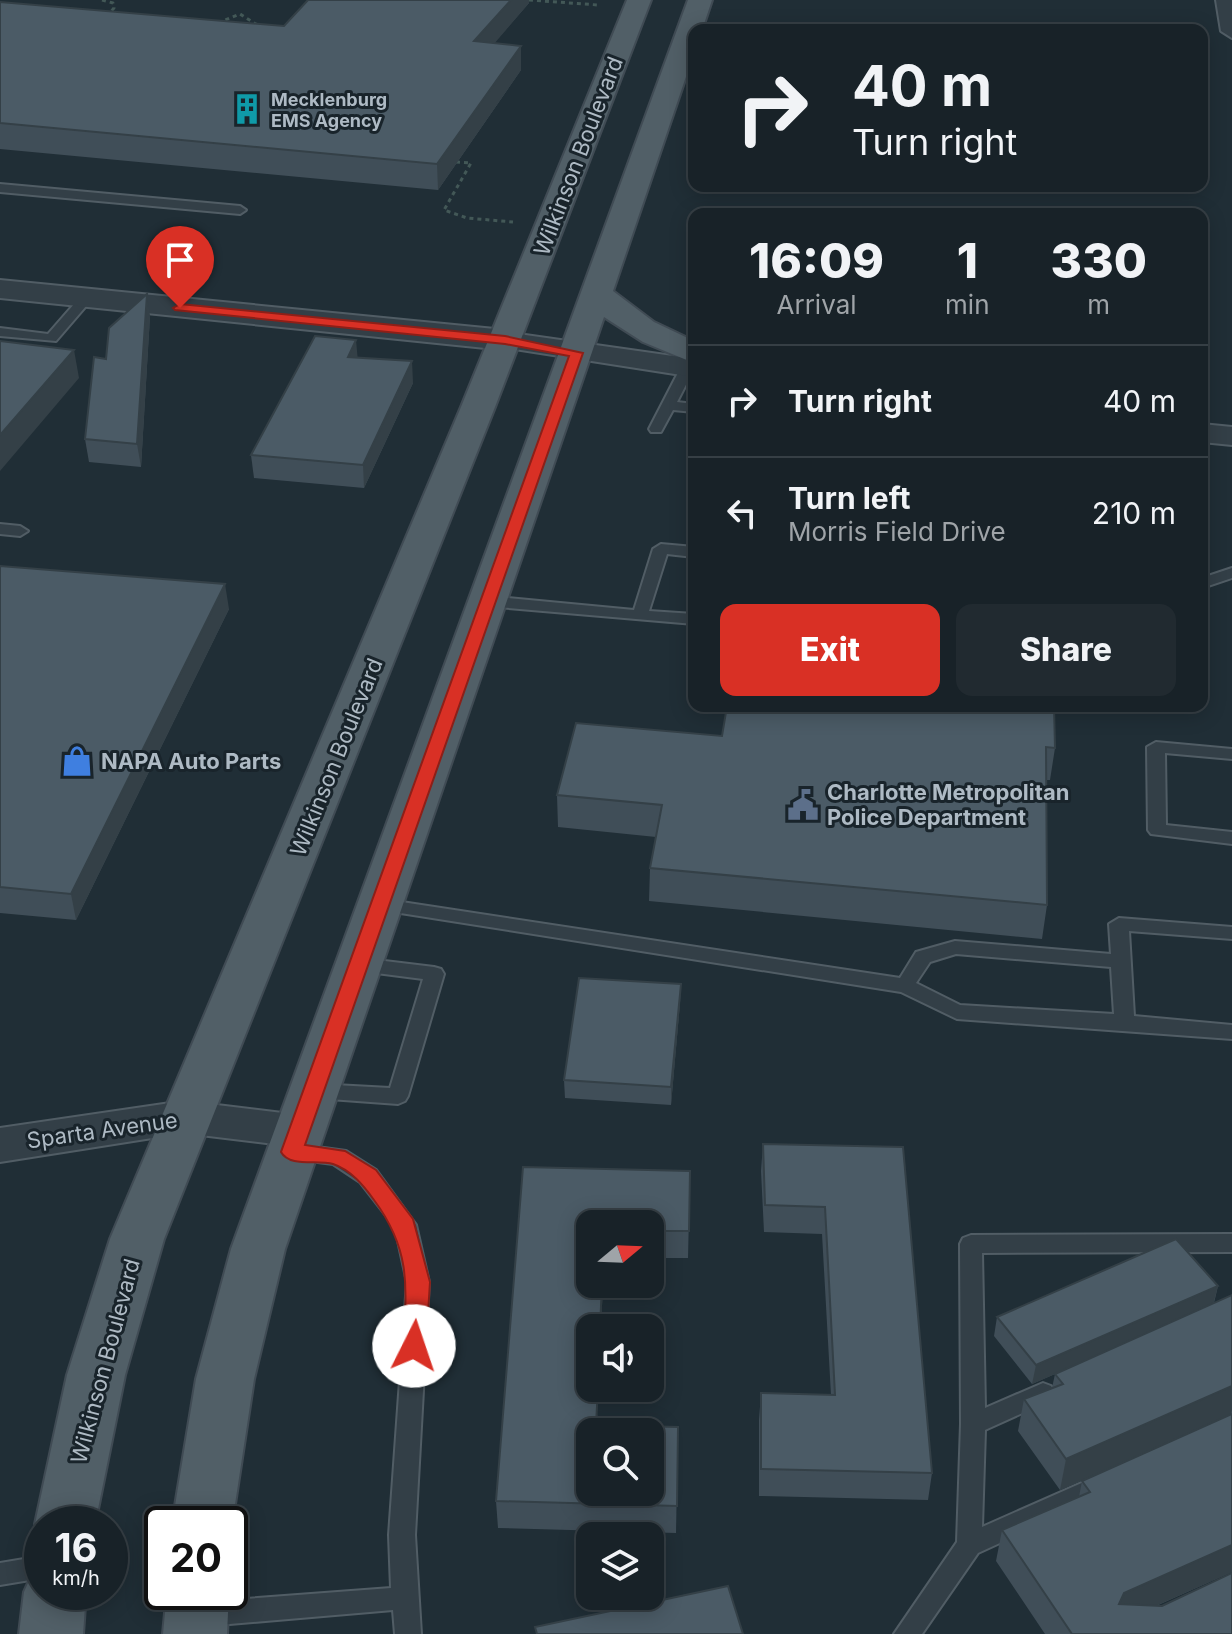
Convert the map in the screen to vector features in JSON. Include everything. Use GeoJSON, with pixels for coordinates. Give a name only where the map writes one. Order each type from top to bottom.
{"type":"FeatureCollection","features":[{"type":"Feature","properties":{"kind":"main road","name":"Wilkinson Boulevard"},"geometry":{"type":"LineString","coordinates":[[69,1506],[96,1375],[137,1239],[184,1117],[223,1035],[505,340],[639,0]]}},
{"type":"Feature","properties":{"kind":"main road"},"geometry":{"type":"LineString","coordinates":[[692,24],[700,0]]}},
{"type":"Feature","properties":{"kind":"main road"},"geometry":{"type":"LineString","coordinates":[[205,1506],[225,1379],[258,1249],[688,34]]}},
{"type":"Feature","properties":{"kind":"main road"},"geometry":{"type":"LineString","coordinates":[[597,294],[614,311],[688,360]]}},
{"type":"Feature","properties":{"kind":"main road"},"geometry":{"type":"LineString","coordinates":[[51,1634],[53,1610]]}},
{"type":"Feature","properties":{"kind":"street"},"geometry":{"type":"LineString","coordinates":[[1227,0],[1232,31]]}},
{"type":"Feature","properties":{"kind":"street"},"geometry":{"type":"LineString","coordinates":[[0,289],[505,340],[576,353],[688,363]]}},
{"type":"Feature","properties":{"kind":"street"},"geometry":{"type":"LineString","coordinates":[[1208,434],[1232,436]]}},
{"type":"Feature","properties":{"kind":"street","name":"Sparta Avenue"},"geometry":{"type":"LineString","coordinates":[[0,1145],[184,1117],[301,1125]]}},
{"type":"Feature","properties":{"kind":"lane"},"geometry":{"type":"LineString","coordinates":[[0,188],[240,210]]}},
{"type":"Feature","properties":{"kind":"lane"},"geometry":{"type":"LineString","coordinates":[[0,332],[51,338],[87,298]]}},
{"type":"Feature","properties":{"kind":"lane"},"geometry":{"type":"LineString","coordinates":[[656,429],[688,370]]}},
{"type":"Feature","properties":{"kind":"lane"},"geometry":{"type":"LineString","coordinates":[[668,405],[688,407]]}},
{"type":"Feature","properties":{"kind":"lane"},"geometry":{"type":"LineString","coordinates":[[0,529],[20,531]]}},
{"type":"Feature","properties":{"kind":"lane"},"geometry":{"type":"LineString","coordinates":[[640,615],[661,549],[688,551]]}},
{"type":"Feature","properties":{"kind":"lane"},"geometry":{"type":"LineString","coordinates":[[1208,581],[1232,573]]}},
{"type":"Feature","properties":{"kind":"lane"},"geometry":{"type":"LineString","coordinates":[[486,601],[688,619]]}},
{"type":"Feature","properties":{"kind":"lane"},"geometry":{"type":"LineString","coordinates":[[1232,754],[1156,747],[1157,830],[1232,838]]}},
{"type":"Feature","properties":{"kind":"lane"},"geometry":{"type":"LineString","coordinates":[[382,905],[905,986],[957,1012],[1232,1032]]}},
{"type":"Feature","properties":{"kind":"lane"},"geometry":{"type":"LineString","coordinates":[[1124,1022],[1119,924],[1232,933]]}},
{"type":"Feature","properties":{"kind":"lane"},"geometry":{"type":"LineString","coordinates":[[905,986],[923,957],[955,947],[1121,961]]}},
{"type":"Feature","properties":{"kind":"lane"},"geometry":{"type":"LineString","coordinates":[[301,1125],[398,1096],[434,974],[360,965]]}},
{"type":"Feature","properties":{"kind":"lane"},"geometry":{"type":"LineString","coordinates":[[301,1125],[338,1157],[368,1176],[405,1225],[418,1282],[402,1535],[408,1634]]}},
{"type":"Feature","properties":{"kind":"lane"},"geometry":{"type":"LineString","coordinates":[[969,1545],[973,1424],[971,1244],[1232,1243]]}},
{"type":"Feature","properties":{"kind":"lane"},"geometry":{"type":"LineString","coordinates":[[973,1424],[1059,1386]]}},
{"type":"Feature","properties":{"kind":"lane"},"geometry":{"type":"LineString","coordinates":[[907,1634],[969,1545],[1121,1476]]}},
{"type":"Feature","properties":{"kind":"lane"},"geometry":{"type":"LineString","coordinates":[[0,1574],[24,1570]]}},
{"type":"Feature","properties":{"kind":"lane"},"geometry":{"type":"LineString","coordinates":[[196,1614],[404,1598]]}},
{"type":"Feature","properties":{"kind":"path"},"geometry":{"type":"LineString","coordinates":[[102,0],[113,3],[114,8],[103,20]]}},
{"type":"Feature","properties":{"kind":"path"},"geometry":{"type":"LineString","coordinates":[[529,0],[611,6]]}},
{"type":"Feature","properties":{"kind":"path"},"geometry":{"type":"LineString","coordinates":[[209,28],[240,14],[260,27],[245,28]]}},
{"type":"Feature","properties":{"kind":"path"},"geometry":{"type":"LineString","coordinates":[[456,162],[471,163],[444,210],[467,218],[518,222]]}},
{"type":"Feature","properties":{"kind":"building","name":"Mecklenburg EMS Agency"},"geometry":{"type":"Polygon","coordinates":[[[308,0],[511,0],[474,41],[521,46],[437,164],[0,123],[0,2],[284,26],[308,0]]]}},
{"type":"Feature","properties":{"kind":"building"},"geometry":{"type":"Polygon","coordinates":[[[147,294],[137,444],[85,439],[94,357],[106,359],[109,328],[147,294]]]}},
{"type":"Feature","properties":{"kind":"building"},"geometry":{"type":"Polygon","coordinates":[[[315,336],[356,340],[348,357],[412,361],[363,465],[251,455],[315,336]]]}},
{"type":"Feature","properties":{"kind":"building"},"geometry":{"type":"Polygon","coordinates":[[[0,341],[74,350],[0,435],[0,341]]]}},
{"type":"Feature","properties":{"kind":"building","name":"NAPA Auto Parts"},"geometry":{"type":"Polygon","coordinates":[[[0,566],[225,584],[71,894],[0,887],[0,566]]]}},
{"type":"Feature","properties":{"kind":"building","name":"Charlotte Metropolitan Police Department"},"geometry":{"type":"Polygon","coordinates":[[[726,712],[1054,712],[1055,748],[1046,747],[1047,905],[650,868],[662,805],[557,795],[576,723],[722,736],[726,712]]]}},
{"type":"Feature","properties":{"kind":"building"},"geometry":{"type":"Polygon","coordinates":[[[579,978],[681,984],[671,1087],[564,1080],[579,978]]]}},
{"type":"Feature","properties":{"kind":"building"},"geometry":{"type":"Polygon","coordinates":[[[763,1144],[903,1147],[932,1473],[761,1469],[761,1393],[835,1395],[825,1207],[765,1205],[763,1144]]]}},
{"type":"Feature","properties":{"kind":"building"},"geometry":{"type":"Polygon","coordinates":[[[523,1167],[690,1171],[689,1231],[664,1231],[664,1210],[576,1210],[576,1298],[601,1298],[601,1314],[576,1314],[576,1402],[597,1402],[596,1418],[576,1418],[576,1503],[496,1501],[523,1167]]]}},
{"type":"Feature","properties":{"kind":"building"},"geometry":{"type":"Polygon","coordinates":[[[1176,1239],[1218,1286],[1036,1365],[997,1317],[1176,1239]]]}},
{"type":"Feature","properties":{"kind":"building"},"geometry":{"type":"Polygon","coordinates":[[[1232,1295],[1232,1386],[1066,1459],[1024,1399],[1063,1384],[1055,1374],[1232,1295]]]}},
{"type":"Feature","properties":{"kind":"building"},"geometry":{"type":"Polygon","coordinates":[[[1232,1414],[1232,1545],[1124,1593],[1119,1604],[1162,1606],[1232,1573],[1232,1634],[1072,1634],[1002,1530],[1090,1492],[1082,1481],[1232,1414]]]}},
{"type":"Feature","properties":{"kind":"building"},"geometry":{"type":"Polygon","coordinates":[[[664,1427],[678,1427],[677,1506],[664,1506],[664,1427]]]}},
{"type":"Feature","properties":{"kind":"building"},"geometry":{"type":"Polygon","coordinates":[[[728,1586],[743,1634],[537,1634],[535,1627],[615,1610],[664,1610],[664,1600],[728,1586]]]}},
{"type":"Feature","properties":{"kind":"place","name":"Mecklenburg EMS Agency"},"geometry":{"type":"Point","coordinates":[247,109]}},
{"type":"Feature","properties":{"kind":"place","name":"NAPA Auto Parts"},"geometry":{"type":"Point","coordinates":[77,761]}},
{"type":"Feature","properties":{"kind":"place","name":"Charlotte Metropolitan Police Department"},"geometry":{"type":"Point","coordinates":[803,805]}},
{"type":"Feature","properties":{"kind":"route"},"geometry":{"type":"LineString","coordinates":[[180,308],[505,340],[576,353],[292,1152],[338,1157],[368,1176],[405,1225],[418,1282],[414,1346]]}}]}
